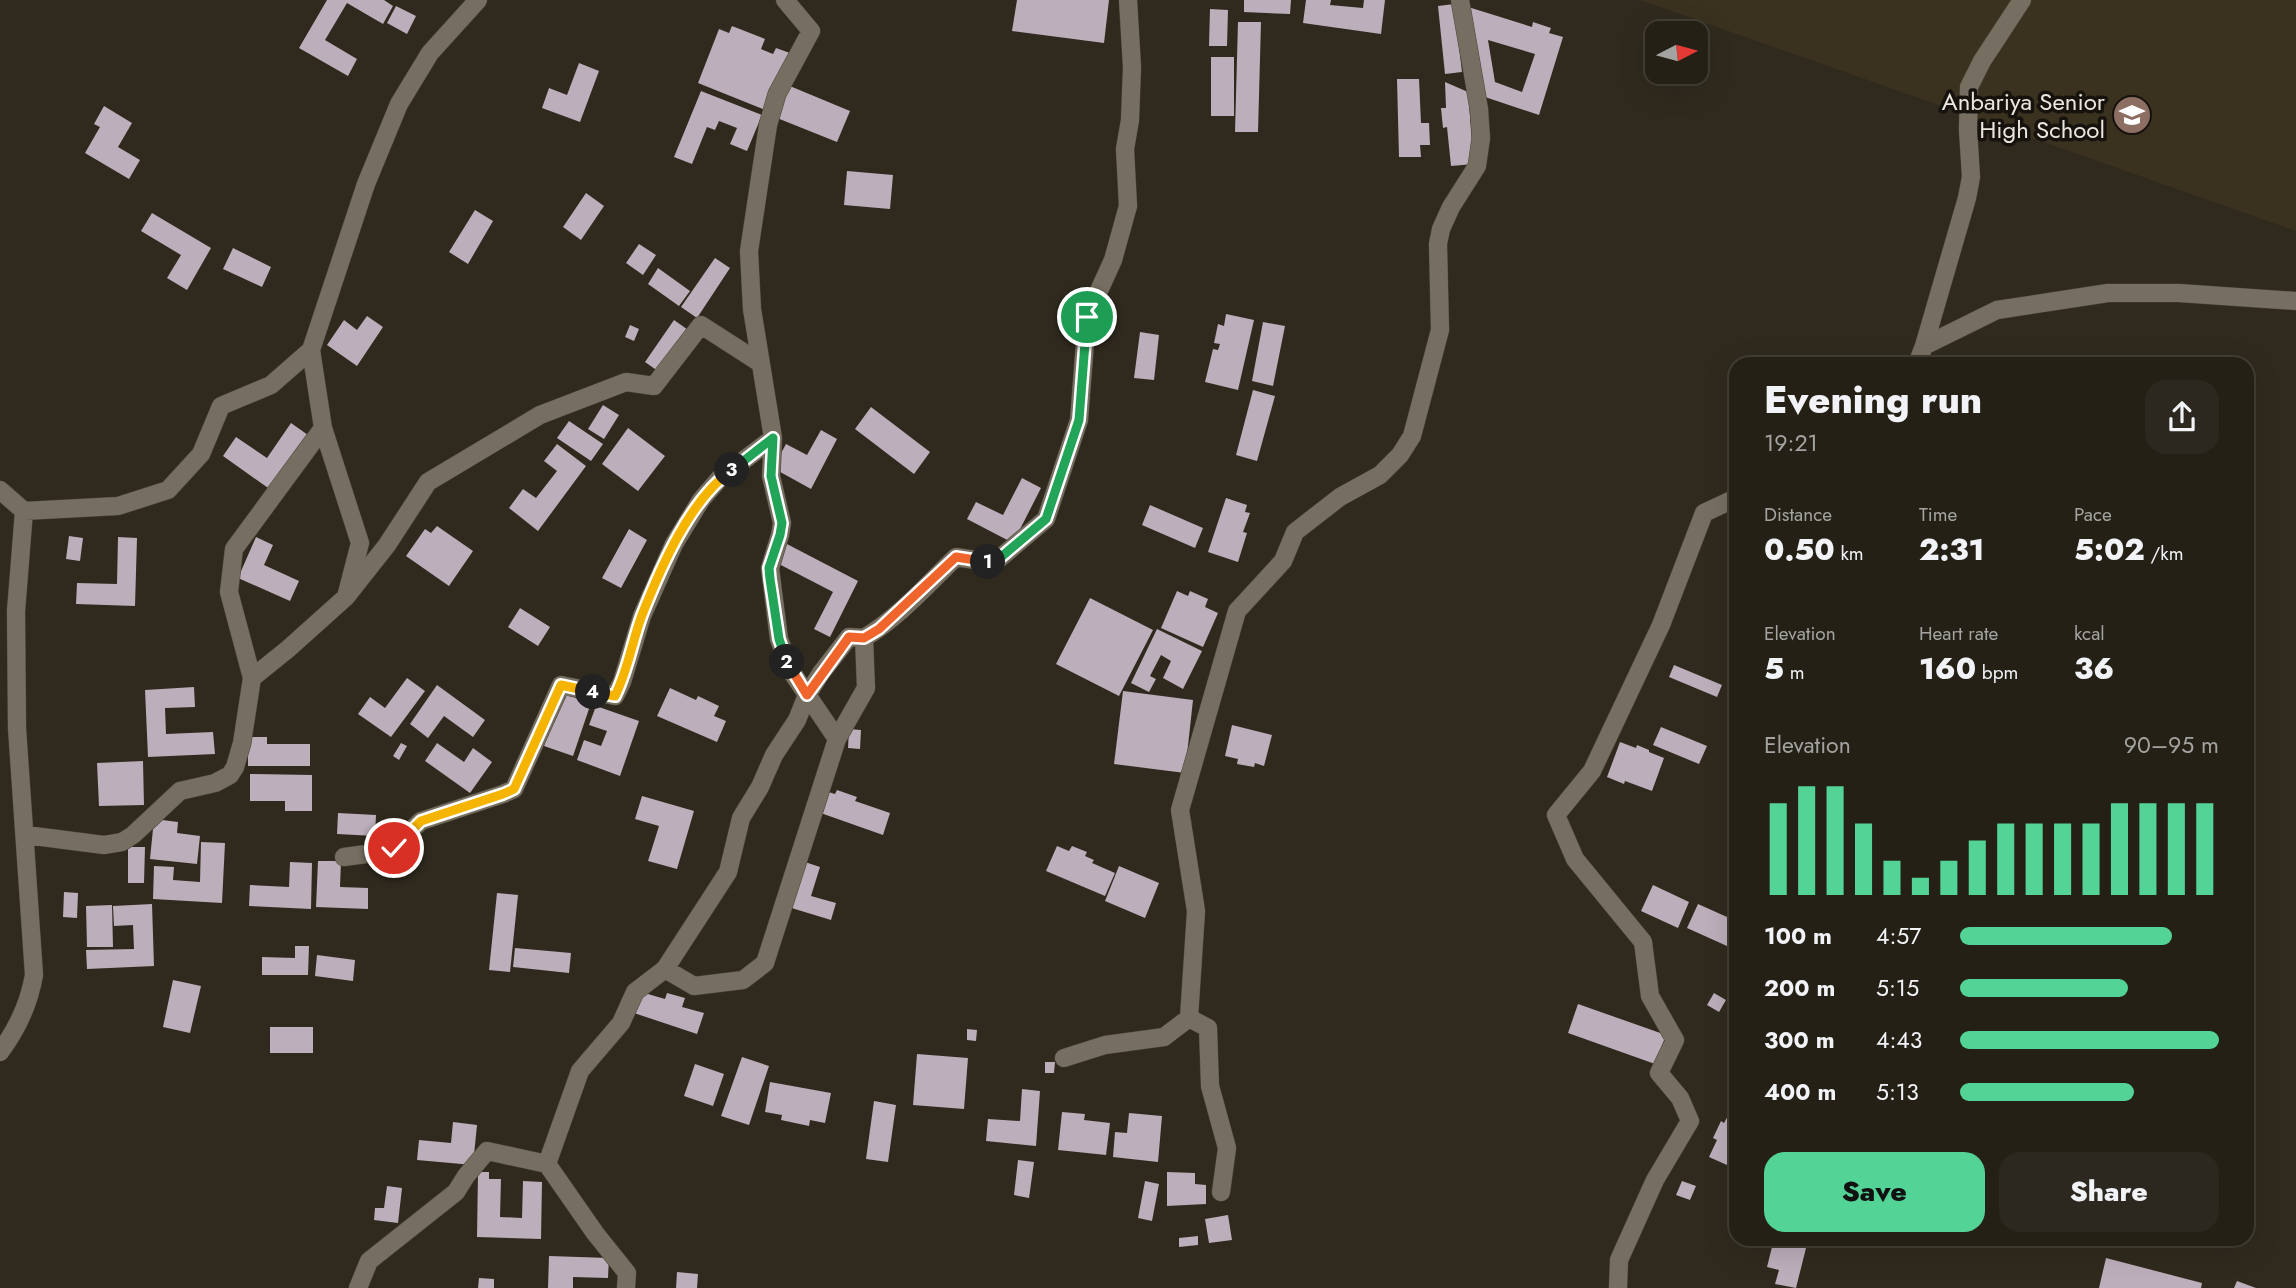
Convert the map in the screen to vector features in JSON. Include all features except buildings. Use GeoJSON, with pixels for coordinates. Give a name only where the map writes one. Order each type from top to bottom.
{"type":"FeatureCollection","features":[{"type":"Feature","properties":{"kind":"street"},"geometry":{"type":"LineString","coordinates":[[346,597],[360,543],[323,428],[311,350],[366,184],[399,104],[430,53],[478,0]]}},
{"type":"Feature","properties":{"kind":"street"},"geometry":{"type":"LineString","coordinates":[[785,0],[811,31],[777,94],[768,124],[750,251],[752,309],[773,438],[771,476],[782,523],[769,568],[779,639],[791,671],[837,739]]}},
{"type":"Feature","properties":{"kind":"street"},"geometry":{"type":"LineString","coordinates":[[547,1164],[580,1071],[621,1023],[635,992],[665,969],[728,872],[741,818],[760,787],[774,755],[797,720],[807,695],[849,637],[864,638],[888,621],[956,557],[994,563],[1046,519],[1079,420],[1087,317],[1113,260],[1128,206],[1125,149],[1130,120],[1132,67],[1128,0]]}},
{"type":"Feature","properties":{"kind":"street"},"geometry":{"type":"LineString","coordinates":[[1064,1058],[1105,1045],[1164,1037],[1189,1018],[1196,911],[1180,810],[1237,611],[1283,561],[1295,533],[1340,497],[1380,475],[1400,455],[1412,436],[1440,330],[1437,244],[1451,207],[1477,166],[1481,138],[1479,109],[1460,0]]}},
{"type":"Feature","properties":{"kind":"street"},"geometry":{"type":"LineString","coordinates":[[1920,357],[1969,188],[1969,87],[1973,75],[2022,0]]}},
{"type":"Feature","properties":{"kind":"street"},"geometry":{"type":"LineString","coordinates":[[1924,346],[1997,310],[2108,293],[2179,293],[2296,301]]}},
{"type":"Feature","properties":{"kind":"street"},"geometry":{"type":"LineString","coordinates":[[252,678],[346,597],[387,545],[428,482],[540,415],[626,382],[654,386],[701,325],[760,363]]}},
{"type":"Feature","properties":{"kind":"street"},"geometry":{"type":"LineString","coordinates":[[0,490],[24,511],[118,506],[168,490],[201,454],[221,406],[271,385],[311,350]]}},
{"type":"Feature","properties":{"kind":"street"},"geometry":{"type":"LineString","coordinates":[[26,835],[104,845],[122,842],[180,791],[223,781],[235,767],[242,743],[252,678],[229,592],[234,549],[323,428]]}},
{"type":"Feature","properties":{"kind":"street"},"geometry":{"type":"LineString","coordinates":[[344,857],[389,852],[421,821],[514,789],[561,685],[615,696],[622,682],[642,616],[674,544],[719,479],[773,438]]}},
{"type":"Feature","properties":{"kind":"street"},"geometry":{"type":"LineString","coordinates":[[1618,1288],[1619,1260],[1656,1180],[1690,1121],[1680,1098],[1659,1073],[1675,1040],[1650,996],[1643,942],[1575,859],[1556,815],[1592,771],[1661,625],[1704,513],[1729,501]]}},
{"type":"Feature","properties":{"kind":"street"},"geometry":{"type":"LineString","coordinates":[[0,1052],[13,1035],[26,1008],[34,975],[17,728],[16,611],[24,511]]}},
{"type":"Feature","properties":{"kind":"street"},"geometry":{"type":"LineString","coordinates":[[665,969],[694,986],[743,980],[765,963],[837,739],[866,688],[864,638]]}},
{"type":"Feature","properties":{"kind":"street"},"geometry":{"type":"LineString","coordinates":[[1189,1018],[1208,1028],[1210,1086],[1227,1147],[1221,1192]]}},
{"type":"Feature","properties":{"kind":"street"},"geometry":{"type":"LineString","coordinates":[[358,1288],[369,1261],[457,1192],[466,1176],[487,1151],[547,1164],[626,1273],[626,1288]]}},
{"type":"Feature","properties":{"kind":"shaded area","name":"Anbariya Senior High School"},"geometry":{"type":"Polygon","coordinates":[[[1640,0],[2296,0],[2296,231],[1708,24],[1708,21],[1700,21],[1640,0]]]}},
{"type":"Feature","properties":{"kind":"place","name":"Anbariya Senior High School"},"geometry":{"type":"Point","coordinates":[2132,115]}},
{"type":"Feature","properties":{"kind":"route"},"geometry":{"type":"LineString","coordinates":[[394,848],[421,821],[514,789],[561,685],[615,696],[622,682],[642,616],[674,544],[701,500],[719,479],[773,438],[771,476],[782,523],[769,568],[770,579],[779,639],[785,658],[807,695],[849,637],[864,638],[879,629],[956,557],[994,563],[1046,519],[1079,420],[1087,317]]}}]}
